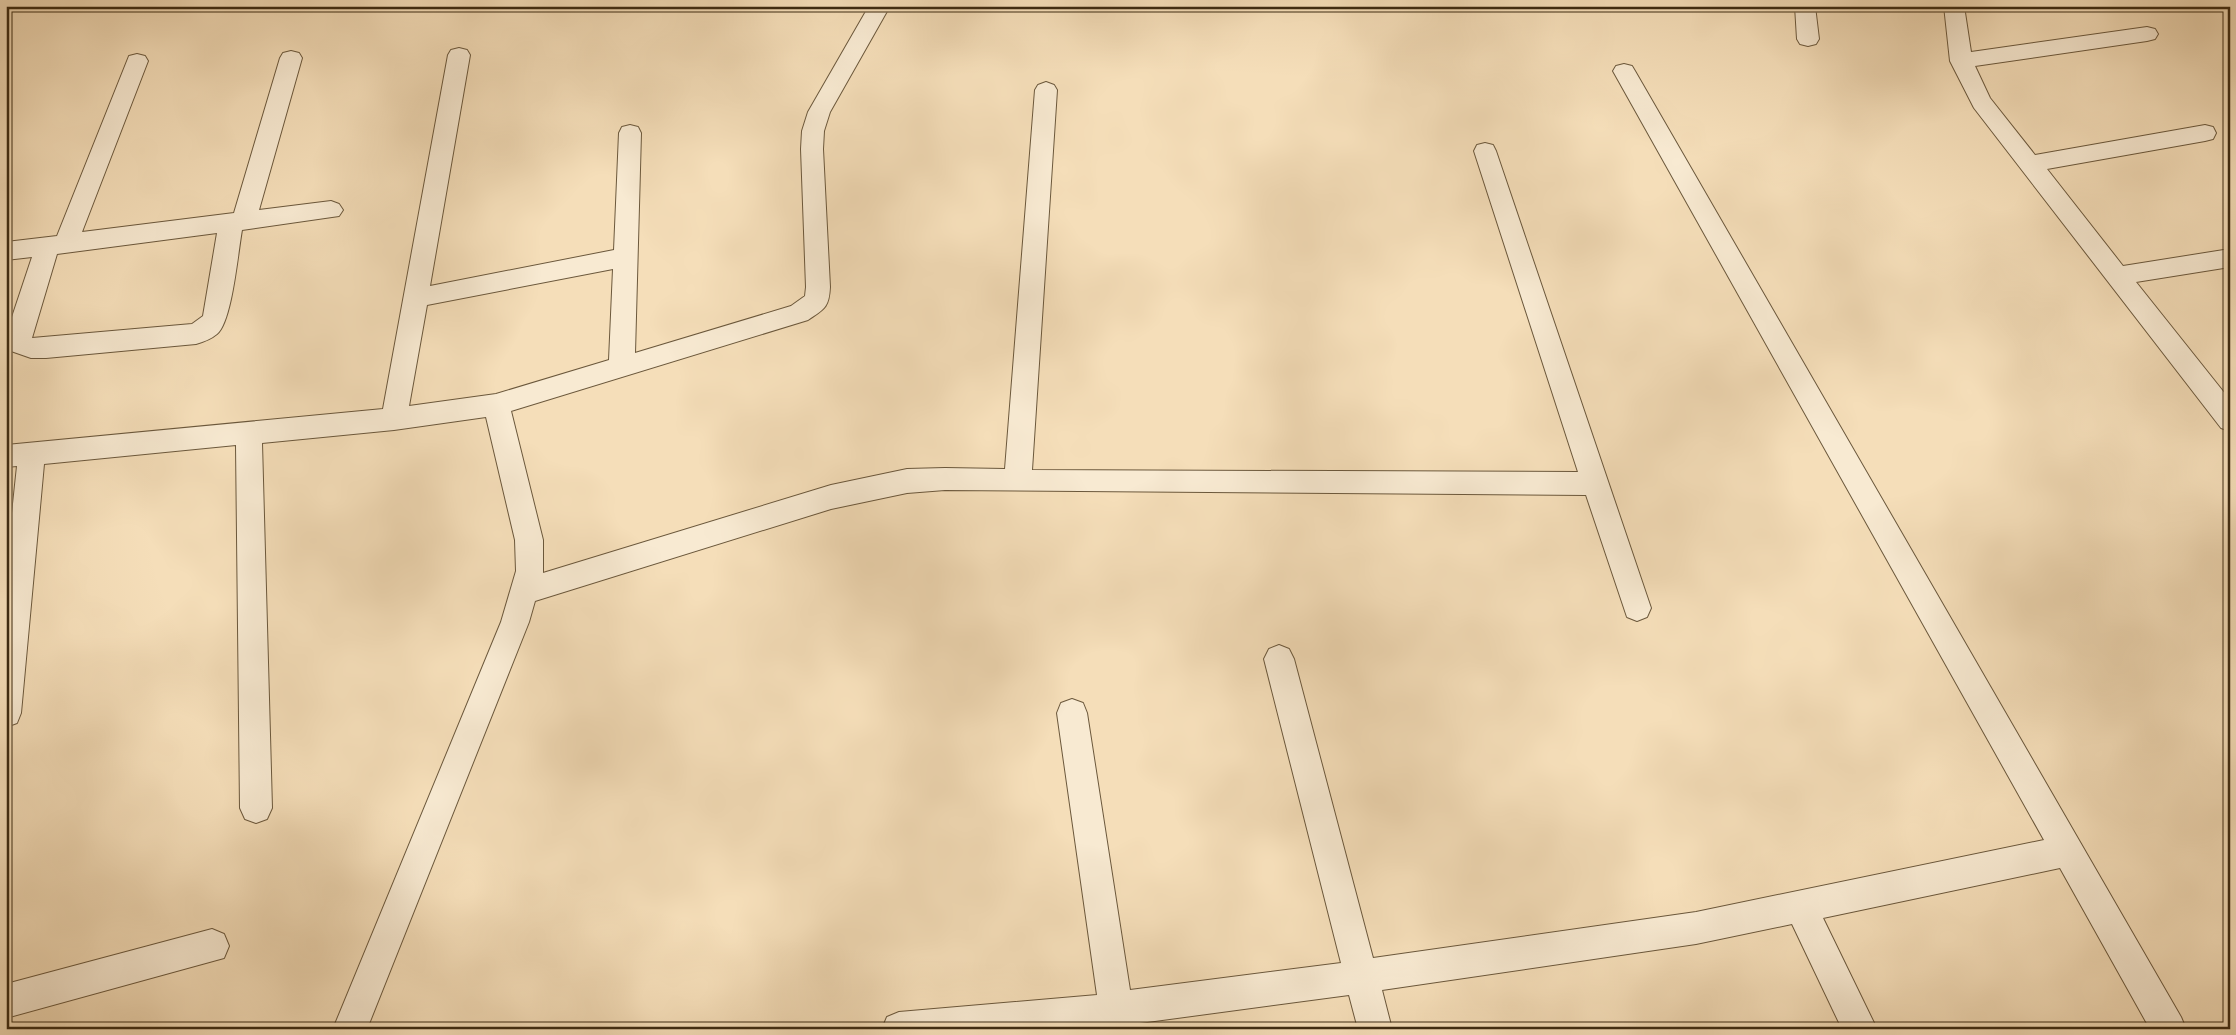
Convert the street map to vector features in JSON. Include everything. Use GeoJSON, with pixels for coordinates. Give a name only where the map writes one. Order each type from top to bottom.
{"type":"FeatureCollection","features":[{"type":"Feature","properties":{"kind":"street"},"geometry":{"type":"LineString","coordinates":[[6,713],[19,454],[249,434],[394,419],[496,405],[799,312],[816,301],[818,287],[812,149],[813,131],[819,112],[880,6]]}},
{"type":"Feature","properties":{"kind":"street"},"geometry":{"type":"LineString","coordinates":[[1805,6],[1808,39]]}},
{"type":"Feature","properties":{"kind":"street"},"geometry":{"type":"LineString","coordinates":[[1954,6],[1961,61],[1970,85],[1982,103],[2230,420]]}},
{"type":"Feature","properties":{"kind":"street"},"geometry":{"type":"LineString","coordinates":[[1961,61],[2147,34]]}},
{"type":"Feature","properties":{"kind":"street"},"geometry":{"type":"LineString","coordinates":[[394,419],[459,55]]}},
{"type":"Feature","properties":{"kind":"street"},"geometry":{"type":"LineString","coordinates":[[137,61],[56,245],[19,335],[20,344],[30,348],[196,334],[209,327],[215,319],[238,221],[291,58]]}},
{"type":"Feature","properties":{"kind":"street"},"geometry":{"type":"LineString","coordinates":[[1624,71],[2168,1029]]}},
{"type":"Feature","properties":{"kind":"street"},"geometry":{"type":"LineString","coordinates":[[1018,481],[1046,90]]}},
{"type":"Feature","properties":{"kind":"street"},"geometry":{"type":"LineString","coordinates":[[622,366],[630,133]]}},
{"type":"Feature","properties":{"kind":"street"},"geometry":{"type":"LineString","coordinates":[[2030,164],[2206,133]]}},
{"type":"Feature","properties":{"kind":"street"},"geometry":{"type":"LineString","coordinates":[[1485,151],[1637,608]]}},
{"type":"Feature","properties":{"kind":"street"},"geometry":{"type":"LineString","coordinates":[[6,251],[331,210]]}},
{"type":"Feature","properties":{"kind":"street"},"geometry":{"type":"LineString","coordinates":[[416,298],[626,256]]}},
{"type":"Feature","properties":{"kind":"street"},"geometry":{"type":"LineString","coordinates":[[2118,276],[2230,258]]}},
{"type":"Feature","properties":{"kind":"street"},"geometry":{"type":"LineString","coordinates":[[350,1029],[515,622],[530,571],[529,540],[496,405]]}},
{"type":"Feature","properties":{"kind":"street"},"geometry":{"type":"LineString","coordinates":[[249,434],[256,808]]}},
{"type":"Feature","properties":{"kind":"street"},"geometry":{"type":"LineString","coordinates":[[524,592],[831,497],[907,482],[945,479],[1595,484]]}},
{"type":"Feature","properties":{"kind":"street"},"geometry":{"type":"LineString","coordinates":[[1279,659],[1375,1029]]}},
{"type":"Feature","properties":{"kind":"street"},"geometry":{"type":"LineString","coordinates":[[1072,713],[1101,1016]]}},
{"type":"Feature","properties":{"kind":"street"},"geometry":{"type":"LineString","coordinates":[[901,1029],[1101,1016],[1696,928],[2068,851]]}},
{"type":"Feature","properties":{"kind":"street"},"geometry":{"type":"LineString","coordinates":[[1801,907],[1860,1029]]}},
{"type":"Feature","properties":{"kind":"street"},"geometry":{"type":"LineString","coordinates":[[6,1001],[212,946]]}}]}
